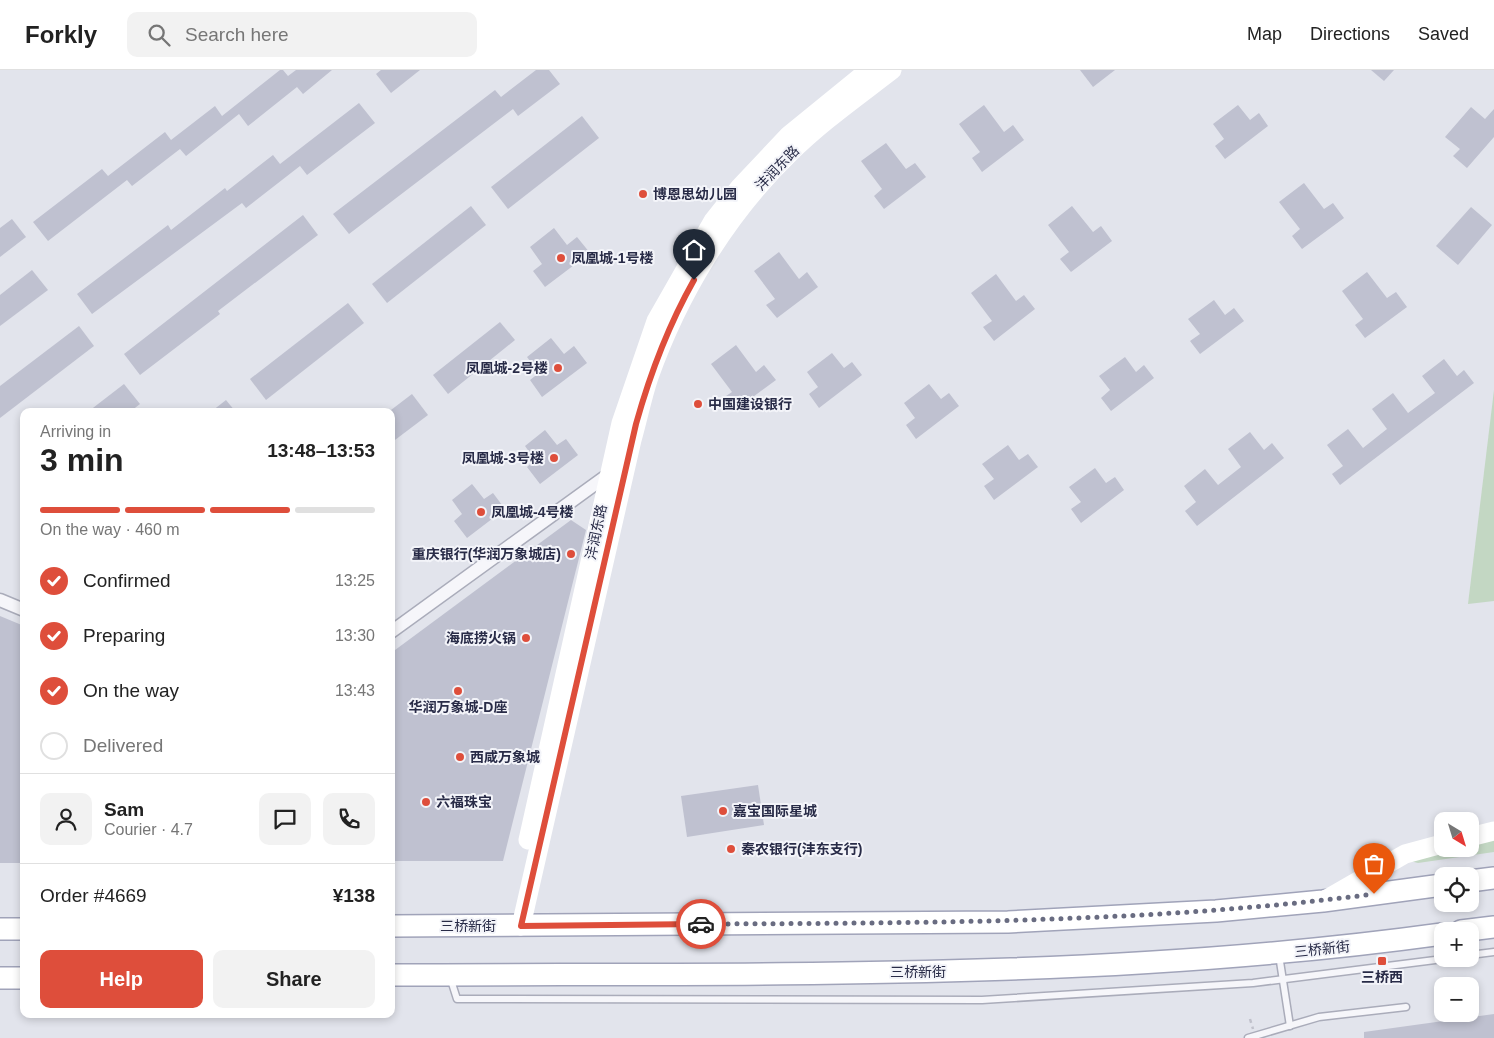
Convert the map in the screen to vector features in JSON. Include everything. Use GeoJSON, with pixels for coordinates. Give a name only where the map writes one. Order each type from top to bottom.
{"type":"FeatureCollection","features":[{"type":"Feature","properties":{"kind":"main road"},"geometry":{"type":"LineString","coordinates":[[1479,880],[1494,878]]}},
{"type":"Feature","properties":{"kind":"main road","name":"三桥新街"},"geometry":{"type":"LineString","coordinates":[[395,926],[1008,922],[1216,911],[1434,886]]}},
{"type":"Feature","properties":{"kind":"main road"},"geometry":{"type":"LineString","coordinates":[[1479,929],[1494,927]]}},
{"type":"Feature","properties":{"kind":"main road"},"geometry":{"type":"LineString","coordinates":[[0,929],[20,929]]}},
{"type":"Feature","properties":{"kind":"main road","name":"三桥新街"},"geometry":{"type":"LineString","coordinates":[[395,975],[986,972],[1162,964],[1434,935]]}},
{"type":"Feature","properties":{"kind":"main road"},"geometry":{"type":"LineString","coordinates":[[0,978],[20,978]]}},
{"type":"Feature","properties":{"kind":"street","name":"沣润东路"},"geometry":{"type":"LineString","coordinates":[[515,926],[609,474],[623,414],[656,321],[713,220],[740,187],[789,135],[869,70]]}},
{"type":"Feature","properties":{"kind":"street","name":"沣润东路"},"geometry":{"type":"LineString","coordinates":[[515,926],[632,440],[649,378],[677,309],[710,251],[744,204],[774,169],[828,120],[892,70]]}},
{"type":"Feature","properties":{"kind":"street"},"geometry":{"type":"LineString","coordinates":[[395,629],[609,474]]}},
{"type":"Feature","properties":{"kind":"street"},"geometry":{"type":"LineString","coordinates":[[0,600],[20,608]]}},
{"type":"Feature","properties":{"kind":"street"},"geometry":{"type":"LineString","coordinates":[[1479,835],[1494,831]]}},
{"type":"Feature","properties":{"kind":"street"},"geometry":{"type":"LineString","coordinates":[[1323,900],[1405,854],[1434,846]]}},
{"type":"Feature","properties":{"kind":"lane"},"geometry":{"type":"LineString","coordinates":[[1479,954],[1494,952]]}},
{"type":"Feature","properties":{"kind":"lane"},"geometry":{"type":"LineString","coordinates":[[1279,953],[1290,1026]]}},
{"type":"Feature","properties":{"kind":"lane"},"geometry":{"type":"LineString","coordinates":[[449,975],[457,999],[982,1000],[1253,983],[1434,960]]}},
{"type":"Feature","properties":{"kind":"lane"},"geometry":{"type":"LineString","coordinates":[[1248,1038],[1319,1017],[1406,1007]]}},
{"type":"Feature","properties":{"kind":"green space"},"geometry":{"type":"Polygon","coordinates":[[[1494,390],[1494,601],[1468,604],[1494,390]]]}},
{"type":"Feature","properties":{"kind":"green space"},"geometry":{"type":"Polygon","coordinates":[[[1494,837],[1494,852],[1479,854],[1479,840],[1494,837]]]}},
{"type":"Feature","properties":{"kind":"green space"},"geometry":{"type":"Polygon","coordinates":[[[1434,853],[1434,858],[1453,858],[1418,863],[1410,861],[1434,853]]]}},
{"type":"Feature","properties":{"kind":"building"},"geometry":{"type":"Polygon","coordinates":[[[280,70],[283,70],[288,76],[296,70],[332,70],[303,94],[297,87],[248,126],[239,114],[186,156],[180,149],[132,186],[127,180],[48,241],[33,222],[102,169],[108,176],[165,132],[171,140],[215,106],[222,116],[280,70]]]}},
{"type":"Feature","properties":{"kind":"building"},"geometry":{"type":"Polygon","coordinates":[[[381,70],[420,70],[391,93],[376,74],[381,70]]]}},
{"type":"Feature","properties":{"kind":"building"},"geometry":{"type":"Polygon","coordinates":[[[536,70],[549,70],[560,84],[518,116],[513,109],[349,234],[333,214],[495,90],[501,97],[536,70]]]}},
{"type":"Feature","properties":{"kind":"building"},"geometry":{"type":"Polygon","coordinates":[[[1080,70],[1115,70],[1093,87],[1080,70]]]}},
{"type":"Feature","properties":{"kind":"building"},"geometry":{"type":"Polygon","coordinates":[[[1371,70],[1394,70],[1384,81],[1371,70]]]}},
{"type":"Feature","properties":{"kind":"building"},"geometry":{"type":"Polygon","coordinates":[[[359,103],[375,123],[307,175],[300,166],[246,208],[242,203],[92,314],[77,294],[168,225],[171,230],[225,188],[227,191],[273,155],[280,164],[359,103]]]}},
{"type":"Feature","properties":{"kind":"building"},"geometry":{"type":"Polygon","coordinates":[[[984,105],[1004,132],[1013,125],[1024,140],[982,172],[972,158],[980,152],[959,124],[984,105]]]}},
{"type":"Feature","properties":{"kind":"building"},"geometry":{"type":"Polygon","coordinates":[[[1238,105],[1250,120],[1259,113],[1268,126],[1225,159],[1215,146],[1224,139],[1213,124],[1238,105]]]}},
{"type":"Feature","properties":{"kind":"building"},"geometry":{"type":"Polygon","coordinates":[[[1471,107],[1485,119],[1494,109],[1494,137],[1467,168],[1453,156],[1460,149],[1445,137],[1471,107]]]}},
{"type":"Feature","properties":{"kind":"building"},"geometry":{"type":"Polygon","coordinates":[[[582,116],[599,138],[508,209],[491,187],[582,116]]]}},
{"type":"Feature","properties":{"kind":"building"},"geometry":{"type":"Polygon","coordinates":[[[886,143],[906,169],[915,163],[926,177],[884,209],[874,196],[882,189],[861,161],[886,143]]]}},
{"type":"Feature","properties":{"kind":"building"},"geometry":{"type":"Polygon","coordinates":[[[1304,183],[1324,209],[1333,203],[1344,218],[1302,249],[1292,236],[1300,229],[1279,202],[1304,183]]]}},
{"type":"Feature","properties":{"kind":"building"},"geometry":{"type":"Polygon","coordinates":[[[471,206],[486,225],[387,303],[372,284],[471,206]]]}},
{"type":"Feature","properties":{"kind":"building"},"geometry":{"type":"Polygon","coordinates":[[[1072,206],[1093,232],[1101,226],[1112,241],[1071,272],[1060,259],[1069,252],[1048,225],[1072,206]]]}},
{"type":"Feature","properties":{"kind":"building"},"geometry":{"type":"Polygon","coordinates":[[[1471,207],[1492,225],[1458,265],[1436,246],[1471,207]]]}},
{"type":"Feature","properties":{"kind":"building"},"geometry":{"type":"Polygon","coordinates":[[[303,215],[318,235],[218,311],[220,314],[140,375],[124,354],[303,215]]]}},
{"type":"Feature","properties":{"kind":"building"},"geometry":{"type":"Polygon","coordinates":[[[12,219],[26,237],[0,257],[0,228],[12,219]]]}},
{"type":"Feature","properties":{"kind":"building","name":"凤凰城-1号楼"},"geometry":{"type":"Polygon","coordinates":[[[554,228],[567,245],[577,237],[590,253],[545,287],[533,271],[542,264],[530,247],[554,228]]]}},
{"type":"Feature","properties":{"kind":"building"},"geometry":{"type":"Polygon","coordinates":[[[779,252],[799,279],[807,272],[818,287],[777,318],[766,305],[775,299],[754,271],[779,252]]]}},
{"type":"Feature","properties":{"kind":"building"},"geometry":{"type":"Polygon","coordinates":[[[32,270],[48,290],[0,326],[0,295],[32,270]]]}},
{"type":"Feature","properties":{"kind":"building"},"geometry":{"type":"Polygon","coordinates":[[[1367,272],[1387,298],[1396,292],[1407,307],[1365,338],[1355,325],[1363,319],[1342,291],[1367,272]]]}},
{"type":"Feature","properties":{"kind":"building"},"geometry":{"type":"Polygon","coordinates":[[[996,274],[1016,301],[1024,295],[1035,309],[994,341],[983,327],[992,321],[971,293],[996,274]]]}},
{"type":"Feature","properties":{"kind":"building"},"geometry":{"type":"Polygon","coordinates":[[[1214,300],[1225,315],[1234,308],[1244,321],[1200,354],[1190,341],[1200,334],[1188,319],[1214,300]]]}},
{"type":"Feature","properties":{"kind":"building"},"geometry":{"type":"Polygon","coordinates":[[[348,303],[364,323],[266,400],[250,379],[348,303]]]}},
{"type":"Feature","properties":{"kind":"building"},"geometry":{"type":"Polygon","coordinates":[[[500,322],[515,340],[448,394],[433,375],[500,322]]]}},
{"type":"Feature","properties":{"kind":"building"},"geometry":{"type":"Polygon","coordinates":[[[79,326],[94,346],[0,418],[0,386],[79,326]]]}},
{"type":"Feature","properties":{"kind":"building","name":"凤凰城-2号楼"},"geometry":{"type":"Polygon","coordinates":[[[551,338],[564,354],[574,346],[587,363],[542,397],[530,380],[539,373],[527,357],[551,338]]]}},
{"type":"Feature","properties":{"kind":"building"},"geometry":{"type":"Polygon","coordinates":[[[736,345],[756,372],[764,365],[776,380],[734,411],[723,398],[732,392],[711,364],[736,345]]]}},
{"type":"Feature","properties":{"kind":"building"},"geometry":{"type":"Polygon","coordinates":[[[832,353],[844,368],[852,362],[862,375],[819,408],[809,394],[818,387],[807,372],[832,353]]]}},
{"type":"Feature","properties":{"kind":"building"},"geometry":{"type":"Polygon","coordinates":[[[1125,357],[1136,372],[1144,365],[1154,378],[1111,411],[1101,398],[1110,390],[1099,376],[1125,357]]]}},
{"type":"Feature","properties":{"kind":"building"},"geometry":{"type":"Polygon","coordinates":[[[1444,359],[1457,376],[1464,370],[1474,383],[1340,485],[1332,474],[1343,466],[1327,445],[1348,429],[1363,448],[1387,429],[1372,409],[1393,393],[1408,413],[1435,393],[1422,376],[1444,359]]]}},
{"type":"Feature","properties":{"kind":"building"},"geometry":{"type":"Polygon","coordinates":[[[124,384],[140,404],[135,408],[93,408],[124,384]]]}},
{"type":"Feature","properties":{"kind":"building"},"geometry":{"type":"Polygon","coordinates":[[[929,384],[941,399],[949,393],[959,406],[916,439],[906,425],[915,418],[904,403],[929,384]]]}},
{"type":"Feature","properties":{"kind":"building"},"geometry":{"type":"Polygon","coordinates":[[[412,394],[428,415],[395,440],[394,408],[412,394]]]}},
{"type":"Feature","properties":{"kind":"building"},"geometry":{"type":"Polygon","coordinates":[[[226,400],[233,408],[216,408],[226,400]]]}},
{"type":"Feature","properties":{"kind":"building","name":"凤凰城-3号楼"},"geometry":{"type":"Polygon","coordinates":[[[545,430],[557,445],[566,439],[578,455],[540,484],[527,467],[535,460],[525,446],[545,430]]]}},
{"type":"Feature","properties":{"kind":"building"},"geometry":{"type":"Polygon","coordinates":[[[1250,432],[1264,450],[1272,443],[1284,458],[1197,526],[1185,511],[1196,502],[1184,486],[1205,469],[1218,485],[1241,467],[1228,449],[1250,432]]]}},
{"type":"Feature","properties":{"kind":"building"},"geometry":{"type":"Polygon","coordinates":[[[1008,445],[1019,460],[1028,454],[1038,467],[994,500],[984,486],[994,479],[982,464],[1008,445]]]}},
{"type":"Feature","properties":{"kind":"building"},"geometry":{"type":"Polygon","coordinates":[[[1095,468],[1106,483],[1115,477],[1124,490],[1081,523],[1071,509],[1081,502],[1069,487],[1095,468]]]}},
{"type":"Feature","properties":{"kind":"building","name":"凤凰城-4号楼"},"geometry":{"type":"Polygon","coordinates":[[[472,484],[484,499],[493,493],[505,509],[467,538],[454,521],[462,514],[452,500],[472,484]]]}},
{"type":"Feature","properties":{"kind":"building","name":"西咸万象城"},"geometry":{"type":"Polygon","coordinates":[[[571,520],[586,530],[503,861],[395,861],[395,650],[571,520]]]}},
{"type":"Feature","properties":{"kind":"building"},"geometry":{"type":"Polygon","coordinates":[[[0,616],[20,624],[20,863],[0,863],[0,616]]]}},
{"type":"Feature","properties":{"kind":"building","name":"嘉宝国际星城"},"geometry":{"type":"Polygon","coordinates":[[[758,785],[764,825],[687,837],[681,796],[758,785]]]}},
{"type":"Feature","properties":{"kind":"building"},"geometry":{"type":"Polygon","coordinates":[[[1494,1014],[1494,1038],[1364,1038],[1364,1032],[1436,1022],[1479,1022],[1479,1016],[1494,1014]]]}},
{"type":"Feature","properties":{"kind":"way so far"},"geometry":{"type":"LineString","coordinates":[[701,924],[1008,922],[1119,918],[1216,911],[1374,894]]}},
{"type":"Feature","properties":{"kind":"place","name":"博恩思幼儿园"},"geometry":{"type":"Point","coordinates":[643,194]}},
{"type":"Feature","properties":{"kind":"place","name":"凤凰城-1号楼"},"geometry":{"type":"Point","coordinates":[561,258]}},
{"type":"Feature","properties":{"kind":"place","name":"凤凰城-2号楼"},"geometry":{"type":"Point","coordinates":[558,368]}},
{"type":"Feature","properties":{"kind":"place","name":"中国建设银行"},"geometry":{"type":"Point","coordinates":[698,404]}},
{"type":"Feature","properties":{"kind":"place","name":"凤凰城-3号楼"},"geometry":{"type":"Point","coordinates":[554,458]}},
{"type":"Feature","properties":{"kind":"place","name":"凤凰城-4号楼"},"geometry":{"type":"Point","coordinates":[481,512]}},
{"type":"Feature","properties":{"kind":"place","name":"重庆银行(华润万象城店)"},"geometry":{"type":"Point","coordinates":[571,554]}},
{"type":"Feature","properties":{"kind":"place","name":"海底捞火锅"},"geometry":{"type":"Point","coordinates":[526,638]}},
{"type":"Feature","properties":{"kind":"place","name":"华润万象城-D座"},"geometry":{"type":"Point","coordinates":[458,691]}},
{"type":"Feature","properties":{"kind":"place","name":"西咸万象城"},"geometry":{"type":"Point","coordinates":[460,757]}},
{"type":"Feature","properties":{"kind":"place","name":"六福珠宝"},"geometry":{"type":"Point","coordinates":[426,802]}},
{"type":"Feature","properties":{"kind":"place","name":"嘉宝国际星城"},"geometry":{"type":"Point","coordinates":[723,811]}},
{"type":"Feature","properties":{"kind":"place","name":"秦农银行(沣东支行)"},"geometry":{"type":"Point","coordinates":[731,849]}},
{"type":"Feature","properties":{"kind":"place","name":"三桥西"},"geometry":{"type":"Point","coordinates":[1382,961]}},
{"type":"Feature","properties":{"kind":"route"},"geometry":{"type":"LineString","coordinates":[[694,280],[677,309],[649,378],[636,424],[521,926],[701,924]]}}]}
